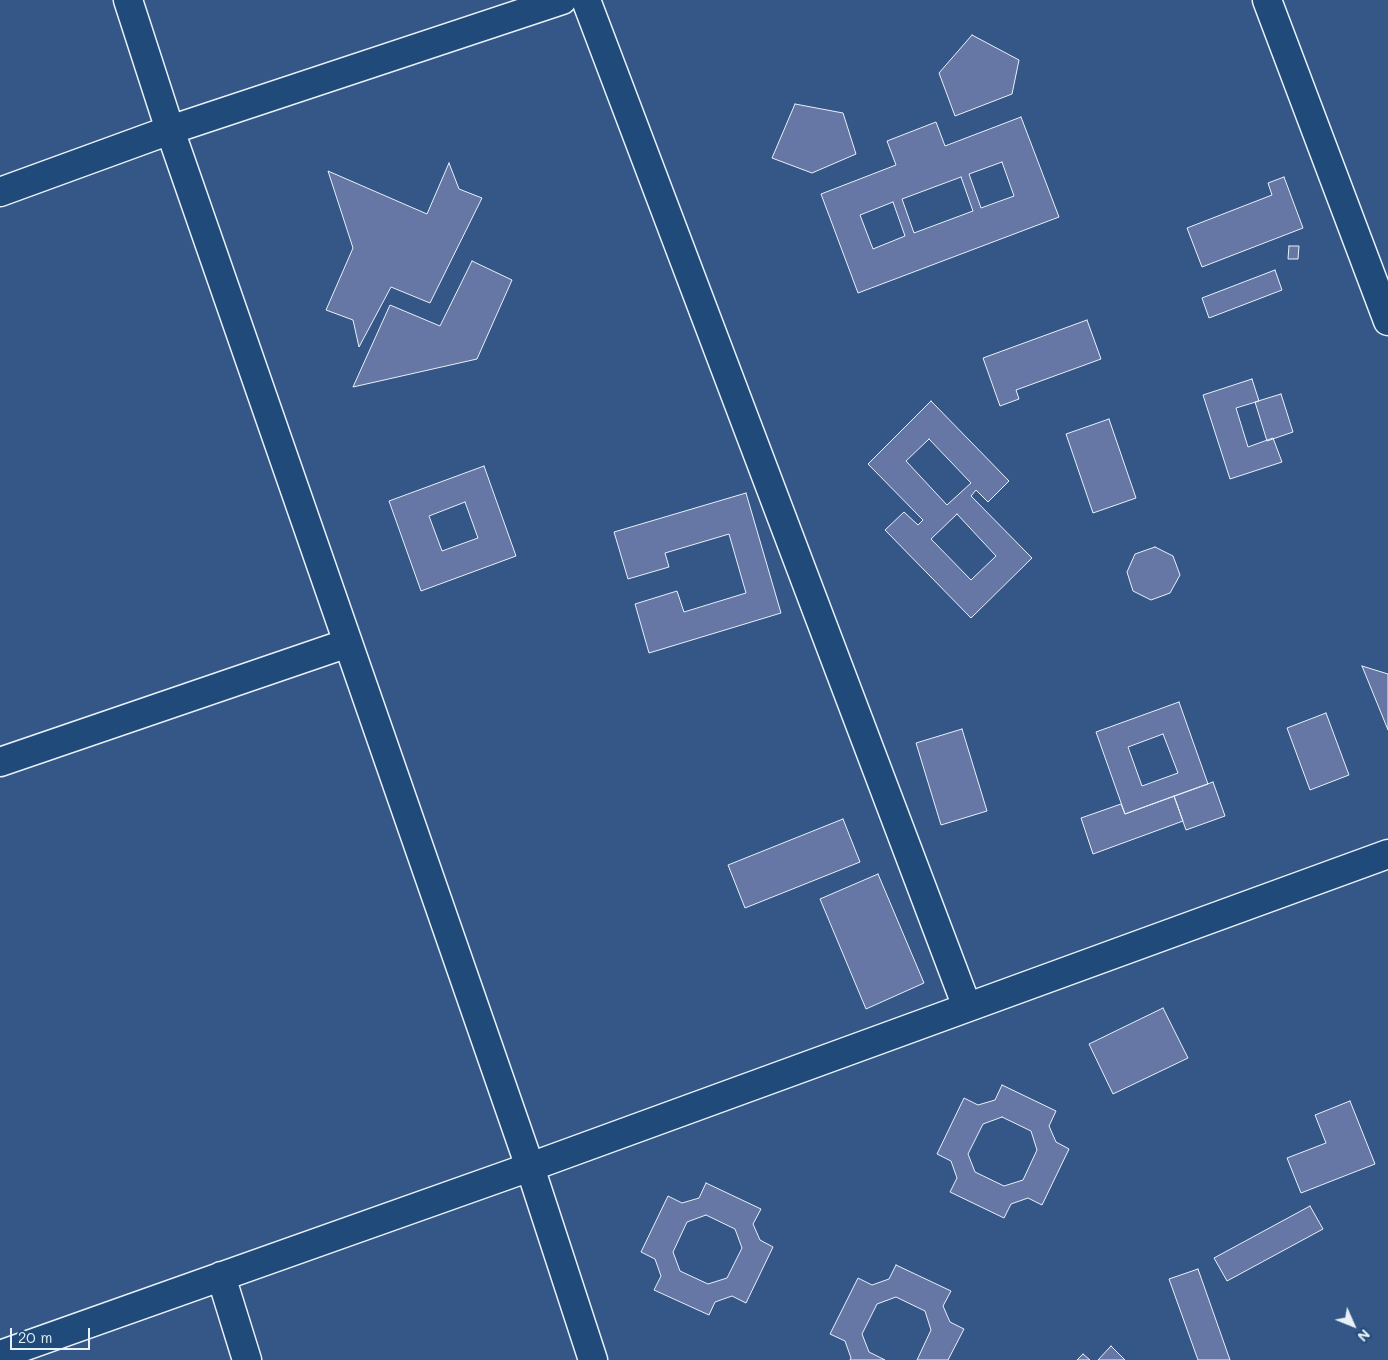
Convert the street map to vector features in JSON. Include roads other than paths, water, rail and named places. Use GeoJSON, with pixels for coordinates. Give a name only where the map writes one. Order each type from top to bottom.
{"type":"FeatureCollection","features":[{"type":"Feature","properties":{"kind":"street"},"geometry":{"type":"LineString","coordinates":[[128,0],[170,130],[530,1167],[593,1360]]}},
{"type":"Feature","properties":{"kind":"street"},"geometry":{"type":"LineString","coordinates":[[0,192],[170,130],[562,0]]}},
{"type":"Feature","properties":{"kind":"street"},"geometry":{"type":"LineString","coordinates":[[586,0],[967,1007]]}},
{"type":"Feature","properties":{"kind":"street"},"geometry":{"type":"LineString","coordinates":[[1267,0],[1388,321]]}},
{"type":"Feature","properties":{"kind":"street"},"geometry":{"type":"LineString","coordinates":[[0,762],[348,643]]}},
{"type":"Feature","properties":{"kind":"street"},"geometry":{"type":"LineString","coordinates":[[0,1355],[530,1167],[1388,854]]}},
{"type":"Feature","properties":{"kind":"street"},"geometry":{"type":"LineString","coordinates":[[221,1276],[247,1360]]}}]}
